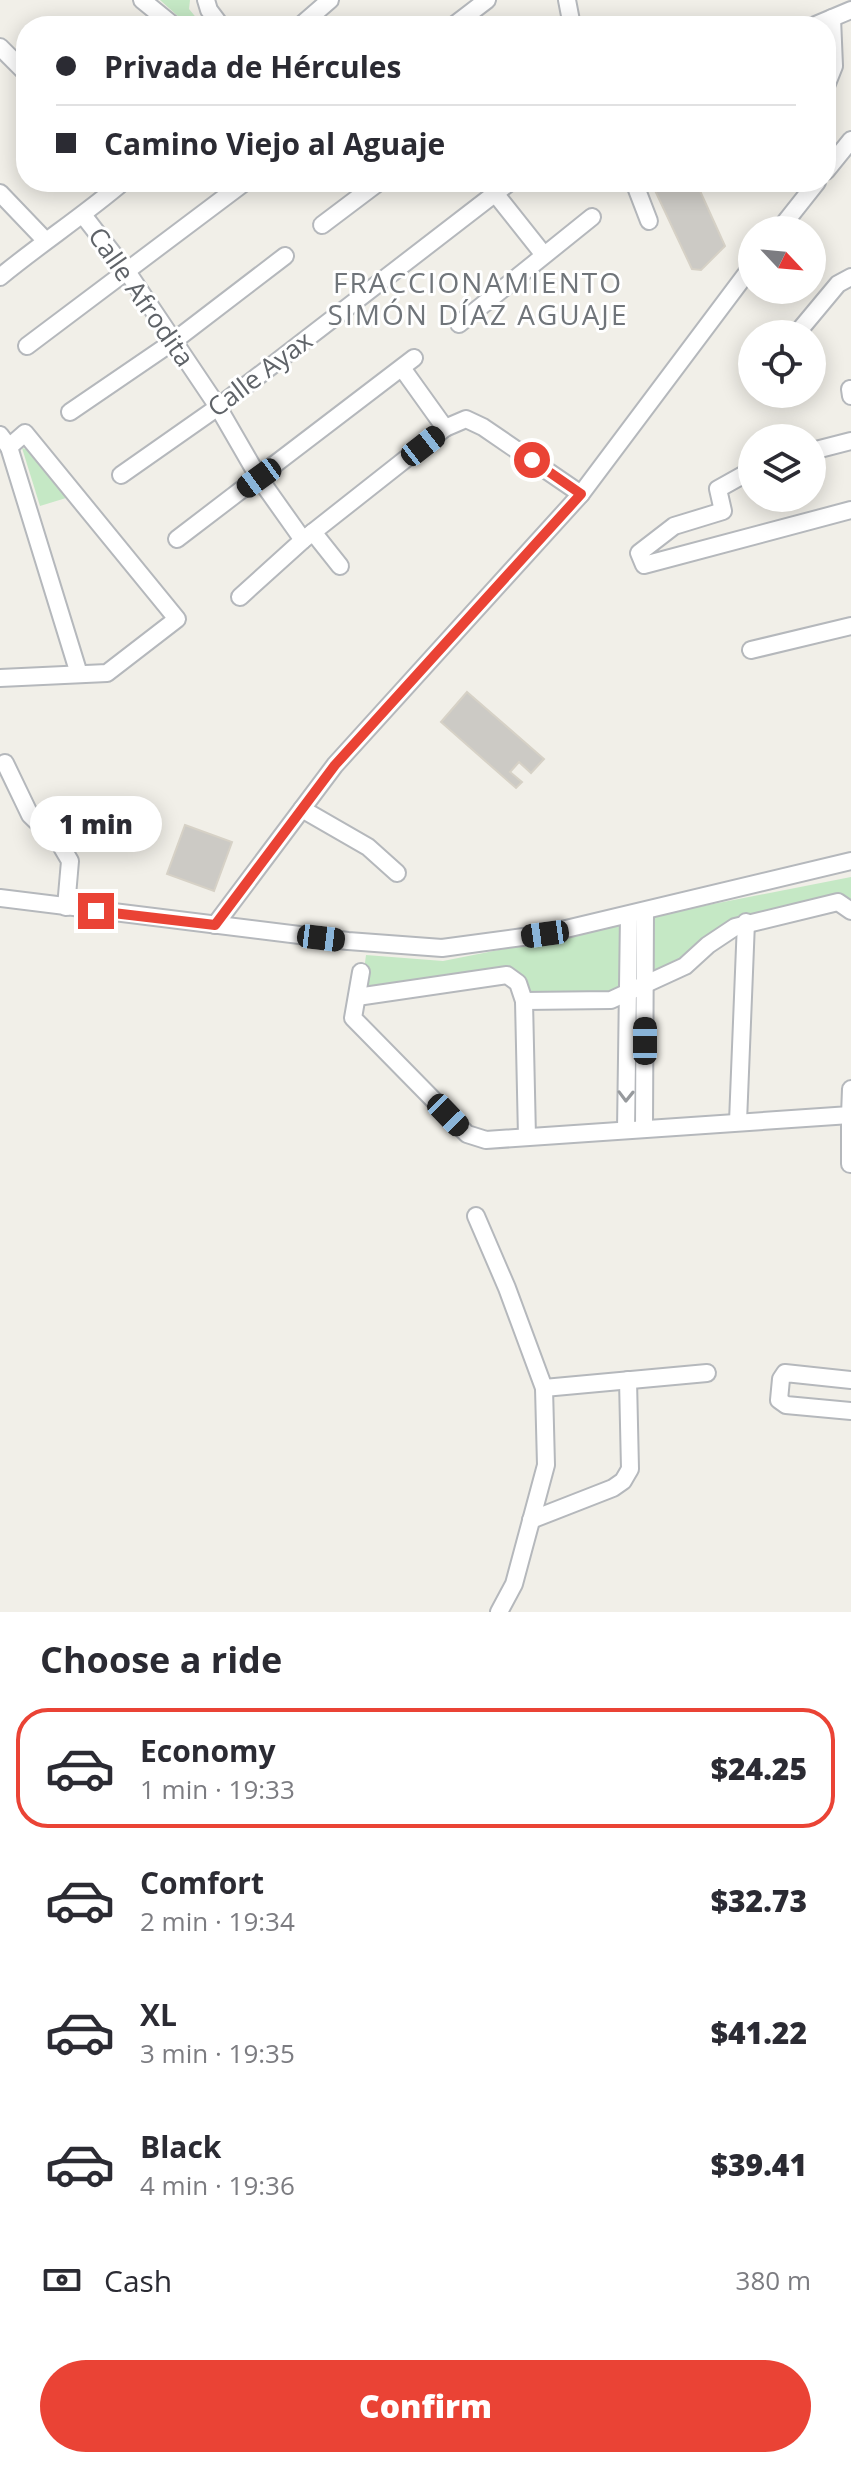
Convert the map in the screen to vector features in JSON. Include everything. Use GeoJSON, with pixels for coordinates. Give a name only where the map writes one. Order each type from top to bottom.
{"type":"FeatureCollection","features":[{"type":"Feature","properties":{"kind":"street"},"geometry":{"type":"LineString","coordinates":[[142,0],[162,16]]}},
{"type":"Feature","properties":{"kind":"street"},"geometry":{"type":"LineString","coordinates":[[312,16],[330,0]]}},
{"type":"Feature","properties":{"kind":"street"},"geometry":{"type":"LineString","coordinates":[[466,16],[487,0]]}},
{"type":"Feature","properties":{"kind":"street"},"geometry":{"type":"LineString","coordinates":[[0,47],[16,63]]}},
{"type":"Feature","properties":{"kind":"street"},"geometry":{"type":"LineString","coordinates":[[836,159],[851,140]]}},
{"type":"Feature","properties":{"kind":"street"},"geometry":{"type":"LineString","coordinates":[[0,277],[111,192]]}},
{"type":"Feature","properties":{"kind":"street"},"geometry":{"type":"LineString","coordinates":[[27,346],[232,192]]}},
{"type":"Feature","properties":{"kind":"street"},"geometry":{"type":"LineString","coordinates":[[322,225],[366,192]]}},
{"type":"Feature","properties":{"kind":"street","name":"Calle Ayax"},"geometry":{"type":"LineString","coordinates":[[121,475],[218,407],[379,285],[484,192]]}},
{"type":"Feature","properties":{"kind":"street"},"geometry":{"type":"LineString","coordinates":[[494,192],[544,255]]}},
{"type":"Feature","properties":{"kind":"street"},"geometry":{"type":"LineString","coordinates":[[638,192],[649,221]]}},
{"type":"Feature","properties":{"kind":"street"},"geometry":{"type":"LineString","coordinates":[[790,216],[809,192]]}},
{"type":"Feature","properties":{"kind":"street"},"geometry":{"type":"LineString","coordinates":[[0,193],[45,240]]}},
{"type":"Feature","properties":{"kind":"street","name":"Calle Afrodita"},"geometry":{"type":"LineString","coordinates":[[83,215],[128,273],[174,341],[218,407],[259,478],[308,536],[340,566]]}},
{"type":"Feature","properties":{"kind":"street"},"geometry":{"type":"LineString","coordinates":[[459,324],[592,217]]}},
{"type":"Feature","properties":{"kind":"street"},"geometry":{"type":"LineString","coordinates":[[70,412],[174,341],[285,256]]}},
{"type":"Feature","properties":{"kind":"street"},"geometry":{"type":"LineString","coordinates":[[808,320],[838,284],[851,277]]}},
{"type":"Feature","properties":{"kind":"street"},"geometry":{"type":"LineString","coordinates":[[215,925],[335,765],[581,494],[738,285]]}},
{"type":"Feature","properties":{"kind":"street"},"geometry":{"type":"LineString","coordinates":[[177,539],[408,363],[445,428]]}},
{"type":"Feature","properties":{"kind":"street"},"geometry":{"type":"LineString","coordinates":[[240,597],[308,536],[445,428],[466,419],[483,427],[581,494]]}},
{"type":"Feature","properties":{"kind":"street"},"geometry":{"type":"LineString","coordinates":[[0,678],[107,673],[177,619],[25,433],[5,441],[79,674]]}},
{"type":"Feature","properties":{"kind":"street"},"geometry":{"type":"LineString","coordinates":[[826,447],[851,441]]}},
{"type":"Feature","properties":{"kind":"street"},"geometry":{"type":"LineString","coordinates":[[738,478],[718,489],[723,511],[674,526],[639,553],[644,565],[851,510]]}},
{"type":"Feature","properties":{"kind":"street"},"geometry":{"type":"LineString","coordinates":[[751,650],[851,626]]}},
{"type":"Feature","properties":{"kind":"street"},"geometry":{"type":"LineString","coordinates":[[5,763],[30,815],[60,844],[70,861],[66,907]]}},
{"type":"Feature","properties":{"kind":"street"},"geometry":{"type":"LineString","coordinates":[[302,809],[368,847],[397,873]]}},
{"type":"Feature","properties":{"kind":"street"},"geometry":{"type":"LineString","coordinates":[[0,898],[348,941],[442,948],[545,934],[851,861]]}},
{"type":"Feature","properties":{"kind":"street"},"geometry":{"type":"LineString","coordinates":[[524,1001],[611,1000],[685,966],[721,935],[746,922],[838,902],[851,911]]}},
{"type":"Feature","properties":{"kind":"street"},"geometry":{"type":"LineString","coordinates":[[637,913],[645,984],[644,1128]]}},
{"type":"Feature","properties":{"kind":"street"},"geometry":{"type":"LineString","coordinates":[[738,1122],[746,922]]}},
{"type":"Feature","properties":{"kind":"street"},"geometry":{"type":"LineString","coordinates":[[626,1130],[627,994],[637,933]]}},
{"type":"Feature","properties":{"kind":"street"},"geometry":{"type":"LineString","coordinates":[[361,972],[353,1018],[467,1134],[486,1140],[850,1115]]}},
{"type":"Feature","properties":{"kind":"street"},"geometry":{"type":"LineString","coordinates":[[357,997],[507,975],[518,983],[524,1001],[527,1137]]}},
{"type":"Feature","properties":{"kind":"street"},"geometry":{"type":"LineString","coordinates":[[850,1164],[851,1089]]}},
{"type":"Feature","properties":{"kind":"street"},"geometry":{"type":"LineString","coordinates":[[476,1216],[544,1388],[546,1465],[514,1584],[499,1612]]}},
{"type":"Feature","properties":{"kind":"street"},"geometry":{"type":"LineString","coordinates":[[544,1388],[707,1373]]}},
{"type":"Feature","properties":{"kind":"street"},"geometry":{"type":"LineString","coordinates":[[851,1380],[785,1373],[781,1379],[779,1400],[786,1405],[851,1411]]}},
{"type":"Feature","properties":{"kind":"street"},"geometry":{"type":"LineString","coordinates":[[531,1520],[613,1488],[623,1481],[630,1469],[628,1380]]}},
{"type":"Feature","properties":{"kind":"green space"},"geometry":{"type":"Polygon","coordinates":[[[160,0],[190,0],[189,9],[195,16],[178,16],[160,0]]]}},
{"type":"Feature","properties":{"kind":"green space"},"geometry":{"type":"Polygon","coordinates":[[[22,448],[26,449],[66,498],[40,506],[22,448]]]}},
{"type":"Feature","properties":{"kind":"green space"},"geometry":{"type":"Polygon","coordinates":[[[851,877],[851,905],[747,920],[650,980],[652,916],[851,877]]]}},
{"type":"Feature","properties":{"kind":"green space"},"geometry":{"type":"Polygon","coordinates":[[[624,925],[622,990],[611,996],[528,996],[509,973],[361,993],[366,955],[443,961],[624,925]]]}},
{"type":"Feature","properties":{"kind":"building"},"geometry":{"type":"Polygon","coordinates":[[[656,192],[701,192],[725,246],[701,270],[692,269],[656,192]]]}},
{"type":"Feature","properties":{"kind":"building"},"geometry":{"type":"Polygon","coordinates":[[[467,692],[544,759],[531,773],[519,762],[510,772],[522,782],[516,788],[441,722],[467,692]]]}},
{"type":"Feature","properties":{"kind":"building"},"geometry":{"type":"Polygon","coordinates":[[[185,825],[232,842],[214,891],[167,874],[185,825]]]}},
{"type":"Feature","properties":{"kind":"district","name":"FRACCIONAMIENTO SIMÓN DÍAZ AGUAJE"},"geometry":{"type":"Point","coordinates":[478,299]}},
{"type":"Feature","properties":{"kind":"route"},"geometry":{"type":"LineString","coordinates":[[96,911],[215,925],[335,765],[581,494],[532,460]]}}]}
